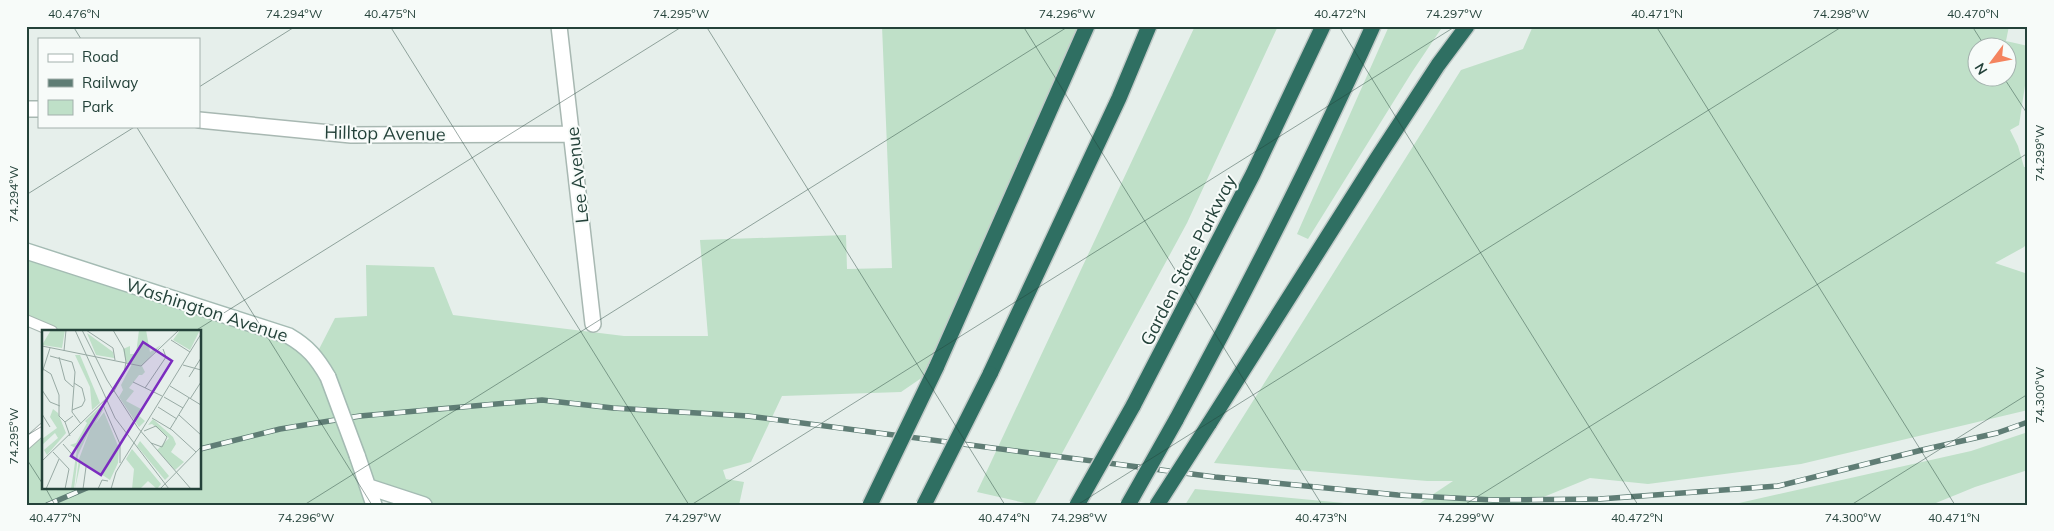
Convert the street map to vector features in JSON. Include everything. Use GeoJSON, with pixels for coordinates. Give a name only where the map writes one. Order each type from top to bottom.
{"type":"FeatureCollection","features":[{"type":"Feature","properties":{"kind":"highway"},"geometry":{"type":"LineString","coordinates":[[870,505],[936,368],[1087,26]]}},
{"type":"Feature","properties":{"kind":"highway"},"geometry":{"type":"LineString","coordinates":[[924,505],[990,374],[1119,98],[1150,26]]}},
{"type":"Feature","properties":{"kind":"highway","name":"Garden State Parkway"},"geometry":{"type":"LineString","coordinates":[[1077,505],[1134,406],[1253,174],[1323,26]]}},
{"type":"Feature","properties":{"kind":"highway"},"geometry":{"type":"LineString","coordinates":[[1128,505],[1235,310],[1333,114],[1373,26]]}},
{"type":"Feature","properties":{"kind":"highway"},"geometry":{"type":"LineString","coordinates":[[1157,505],[1386,144],[1438,65],[1467,26]]}},
{"type":"Feature","properties":{"kind":"street","name":"Lee Avenue"},"geometry":{"type":"LineString","coordinates":[[559,26],[593,324]]}},
{"type":"Feature","properties":{"kind":"street","name":"Hilltop Avenue"},"geometry":{"type":"LineString","coordinates":[[200,120],[351,135],[572,134]]}},
{"type":"Feature","properties":{"kind":"street","name":"Washington Avenue"},"geometry":{"type":"LineString","coordinates":[[26,251],[289,336],[304,344],[316,356],[328,377],[374,505]]}},
{"type":"Feature","properties":{"kind":"street"},"geometry":{"type":"LineString","coordinates":[[369,487],[424,505]]}},
{"type":"Feature","properties":{"kind":"lane"},"geometry":{"type":"LineString","coordinates":[[26,320],[50,330]]}},
{"type":"Feature","properties":{"kind":"lane"},"geometry":{"type":"LineString","coordinates":[[26,444],[42,430]]}},
{"type":"Feature","properties":{"kind":"green space"},"geometry":{"type":"Polygon","coordinates":[[[882,26],[1087,26],[936,368],[901,392],[782,396],[751,462],[723,470],[726,479],[744,482],[739,505],[424,505],[370,487],[374,505],[26,505],[26,444],[42,430],[42,488],[201,488],[201,330],[50,330],[26,320],[26,251],[289,336],[316,355],[335,318],[367,316],[366,265],[434,267],[453,315],[624,336],[708,336],[700,240],[846,235],[847,269],[892,268],[882,26]]]}},
{"type":"Feature","properties":{"kind":"green space"},"geometry":{"type":"Polygon","coordinates":[[[1195,26],[1278,26],[1187,223],[1034,505],[977,492],[1195,26]]]}},
{"type":"Feature","properties":{"kind":"green space"},"geometry":{"type":"Polygon","coordinates":[[[1389,26],[1443,26],[1412,72],[1308,239],[1297,234],[1389,26]]]}},
{"type":"Feature","properties":{"kind":"green space"},"geometry":{"type":"Polygon","coordinates":[[[1533,26],[2009,26],[2007,38],[1966,38],[1966,88],[2016,88],[2016,43],[2028,46],[2028,66],[2019,125],[2010,130],[2018,146],[2024,167],[2028,167],[2028,242],[2024,247],[1995,263],[2028,274],[2028,410],[1801,464],[1648,484],[1590,478],[1524,505],[1417,505],[1453,481],[1427,481],[1214,463],[1461,70],[1523,49],[1533,26]]]}},
{"type":"Feature","properties":{"kind":"green space"},"geometry":{"type":"Polygon","coordinates":[[[2028,432],[2028,470],[1975,487],[1931,505],[1721,505],[1739,503],[1971,451],[2028,432]]]}},
{"type":"Feature","properties":{"kind":"green space"},"geometry":{"type":"Polygon","coordinates":[[[1195,489],[1365,505],[1185,505],[1195,489]]]}},
{"type":"Feature","properties":{"kind":"railway"},"geometry":{"type":"LineString","coordinates":[[201,449],[280,429],[360,416],[542,400],[613,408],[748,416],[1215,477],[1398,495],[1493,500],[1600,499],[1778,486],[1997,433],[2028,422]]}},
{"type":"Feature","properties":{"kind":"railway"},"geometry":{"type":"LineString","coordinates":[[47,505],[87,488]]}}]}
